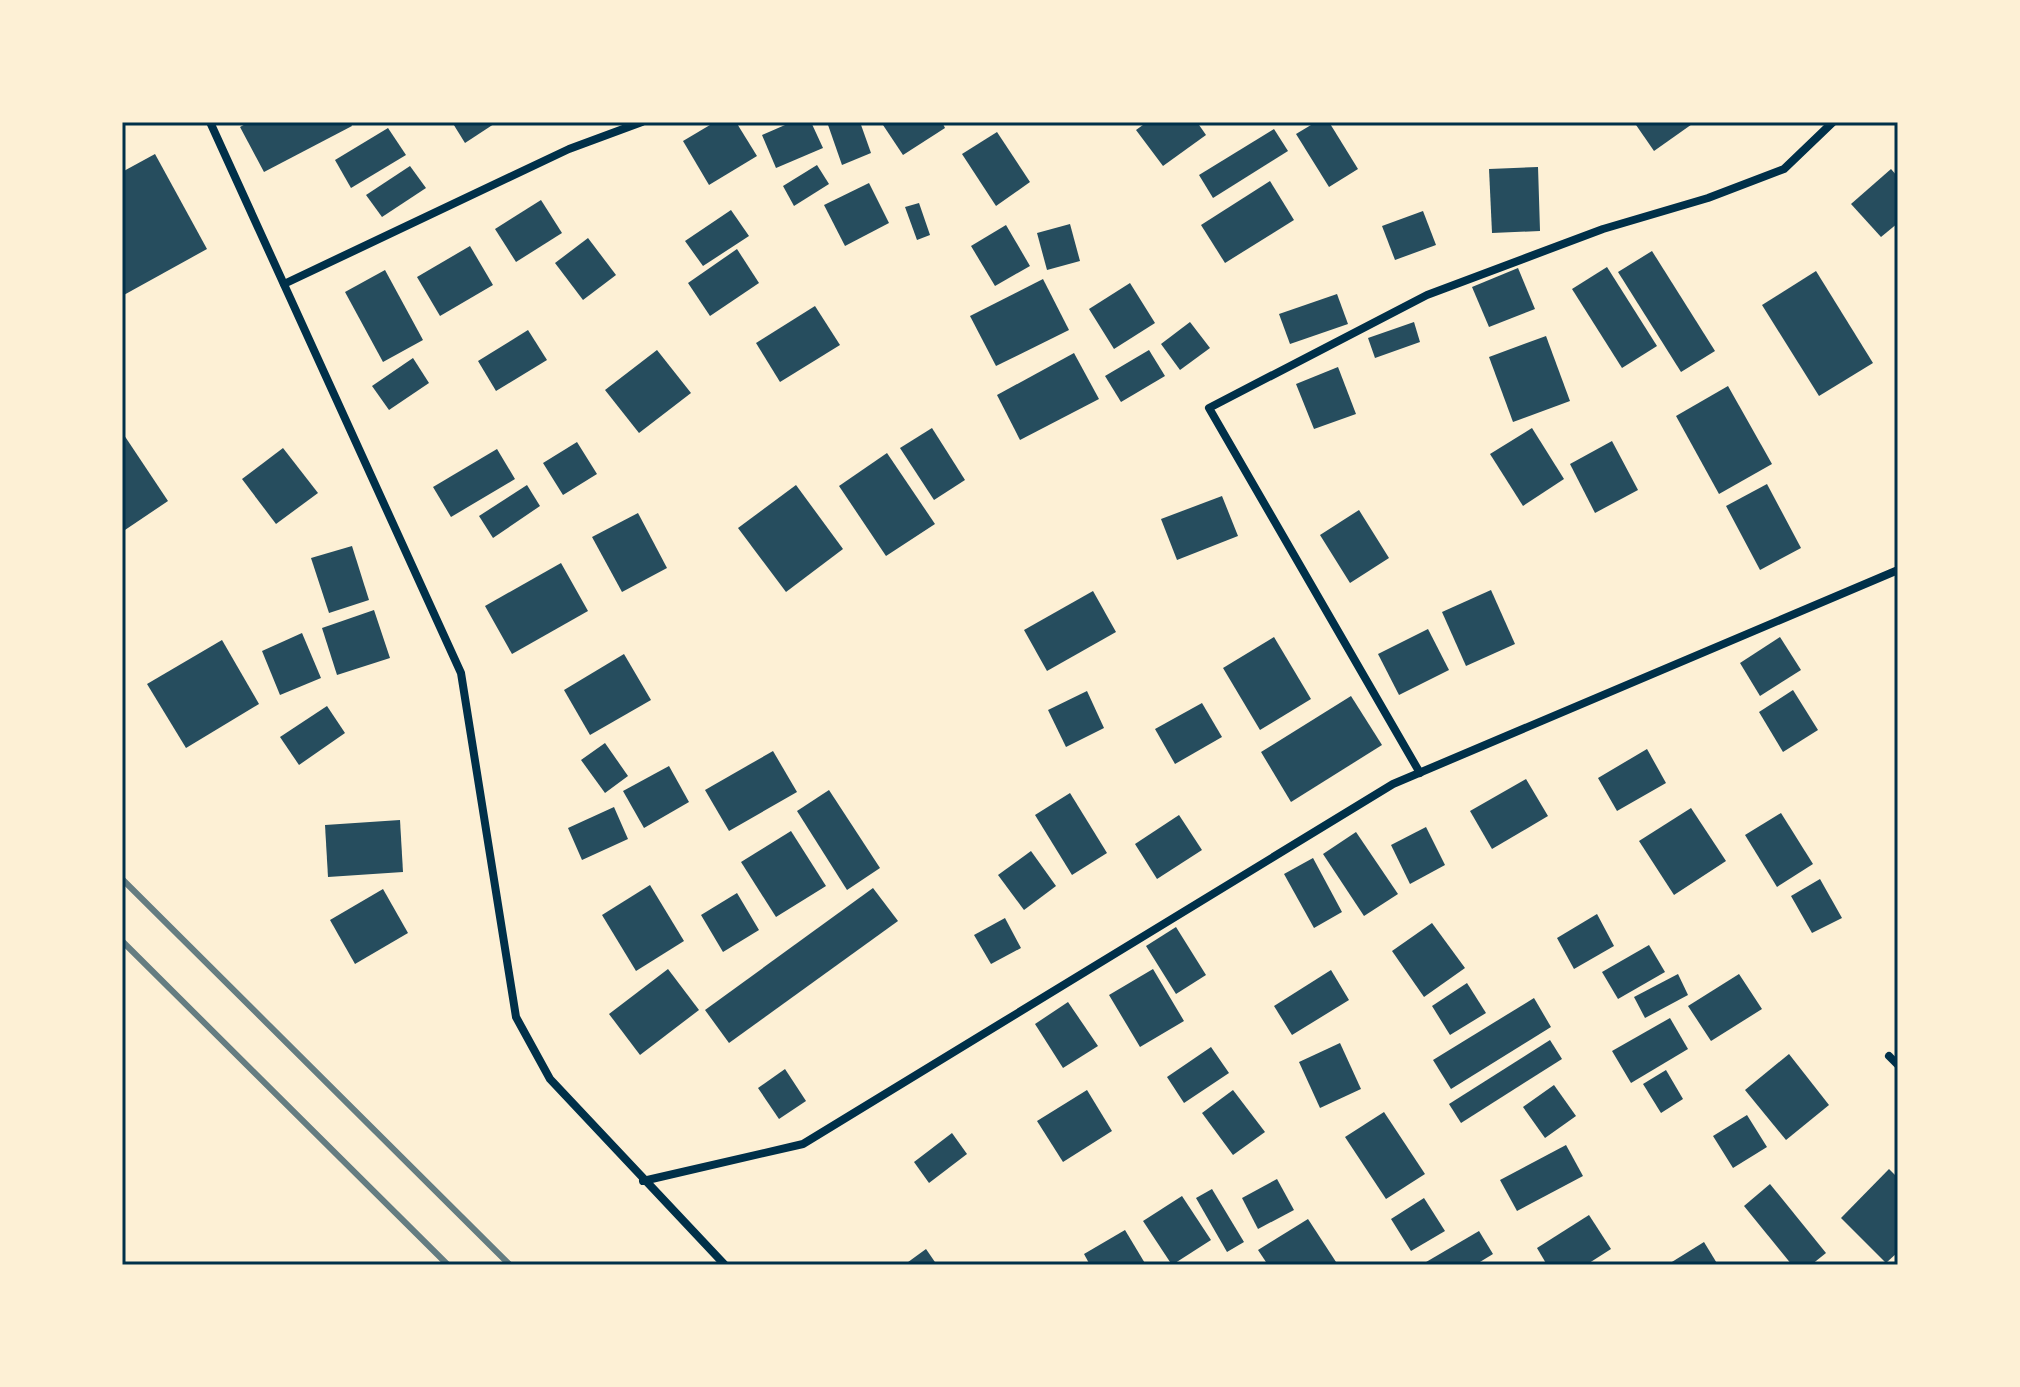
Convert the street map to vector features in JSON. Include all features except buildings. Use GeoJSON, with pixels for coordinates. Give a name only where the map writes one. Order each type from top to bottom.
{"type":"FeatureCollection","features":[{"type":"Feature","properties":{"kind":"street"},"geometry":{"type":"LineString","coordinates":[[210,122],[461,673],[516,1017],[550,1079],[725,1265]]}},
{"type":"Feature","properties":{"kind":"street"},"geometry":{"type":"LineString","coordinates":[[284,284],[569,149],[642,122]]}},
{"type":"Feature","properties":{"kind":"street"},"geometry":{"type":"LineString","coordinates":[[1420,773],[1209,408],[1427,295],[1603,229],[1708,198],[1784,169],[1833,122]]}},
{"type":"Feature","properties":{"kind":"street"},"geometry":{"type":"LineString","coordinates":[[643,1181],[803,1144],[1393,784],[1898,570]]}},
{"type":"Feature","properties":{"kind":"street"},"geometry":{"type":"LineString","coordinates":[[1889,1056],[1898,1065]]}},
{"type":"Feature","properties":{"kind":"railway"},"geometry":{"type":"LineString","coordinates":[[122,879],[510,1265]]}},
{"type":"Feature","properties":{"kind":"railway"},"geometry":{"type":"LineString","coordinates":[[122,941],[448,1265]]}}]}
